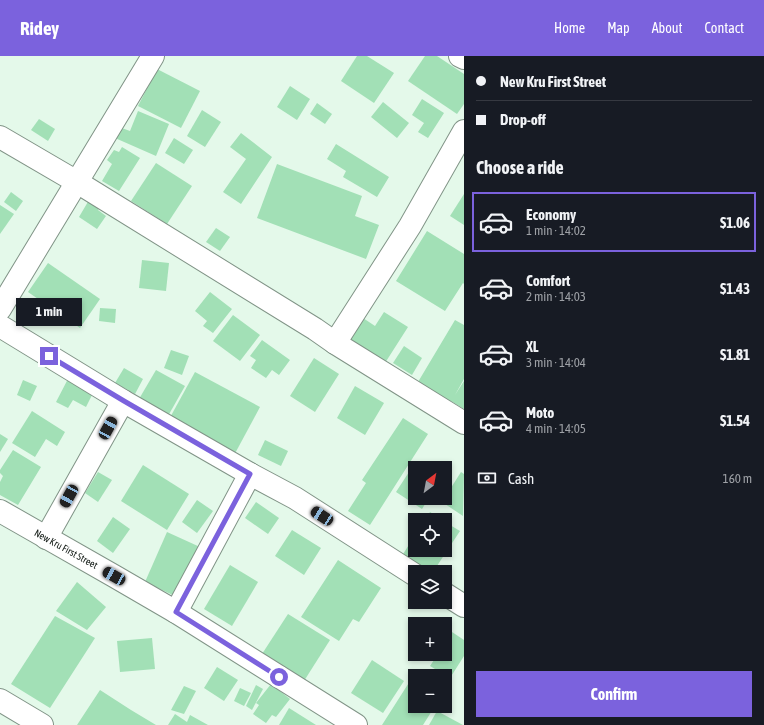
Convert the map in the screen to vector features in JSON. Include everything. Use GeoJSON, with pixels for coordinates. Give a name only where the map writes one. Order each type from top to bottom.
{"type":"FeatureCollection","features":[{"type":"Feature","properties":{"kind":"street"},"geometry":{"type":"LineString","coordinates":[[0,309],[153,56]]}},
{"type":"Feature","properties":{"kind":"street"},"geometry":{"type":"LineString","coordinates":[[460,56],[464,58]]}},
{"type":"Feature","properties":{"kind":"street"},"geometry":{"type":"LineString","coordinates":[[335,344],[410,226],[464,131]]}},
{"type":"Feature","properties":{"kind":"street"},"geometry":{"type":"LineString","coordinates":[[0,137],[77,182],[464,423]]}},
{"type":"Feature","properties":{"kind":"street"},"geometry":{"type":"LineString","coordinates":[[0,326],[124,401],[250,474],[295,498],[408,571]]}},
{"type":"Feature","properties":{"kind":"street"},"geometry":{"type":"LineString","coordinates":[[46,538],[124,401]]}},
{"type":"Feature","properties":{"kind":"street"},"geometry":{"type":"LineString","coordinates":[[176,612],[250,474]]}},
{"type":"Feature","properties":{"kind":"street","name":"New Kru First Street"},"geometry":{"type":"LineString","coordinates":[[0,511],[176,612],[356,725]]}},
{"type":"Feature","properties":{"kind":"street"},"geometry":{"type":"LineString","coordinates":[[452,598],[464,606]]}},
{"type":"Feature","properties":{"kind":"street"},"geometry":{"type":"LineString","coordinates":[[0,700],[42,725]]}},
{"type":"Feature","properties":{"kind":"building"},"geometry":{"type":"Polygon","coordinates":[[[357,56],[367,56],[394,73],[374,103],[341,81],[357,56]]]}},
{"type":"Feature","properties":{"kind":"building"},"geometry":{"type":"Polygon","coordinates":[[[425,56],[437,56],[464,74],[464,104],[457,114],[408,81],[425,56]]]}},
{"type":"Feature","properties":{"kind":"building"},"geometry":{"type":"Polygon","coordinates":[[[157,69],[200,91],[181,128],[138,106],[157,69]]]}},
{"type":"Feature","properties":{"kind":"building"},"geometry":{"type":"Polygon","coordinates":[[[290,86],[310,99],[297,120],[277,107],[290,86]]]}},
{"type":"Feature","properties":{"kind":"building"},"geometry":{"type":"Polygon","coordinates":[[[422,99],[444,113],[428,138],[418,132],[424,123],[412,115],[422,99]]]}},
{"type":"Feature","properties":{"kind":"building"},"geometry":{"type":"Polygon","coordinates":[[[383,102],[409,123],[397,138],[371,117],[383,102]]]}},
{"type":"Feature","properties":{"kind":"building"},"geometry":{"type":"Polygon","coordinates":[[[317,103],[332,114],[325,124],[310,114],[317,103]]]}},
{"type":"Feature","properties":{"kind":"building"},"geometry":{"type":"Polygon","coordinates":[[[202,110],[221,122],[205,147],[187,136],[202,110]]]}},
{"type":"Feature","properties":{"kind":"building"},"geometry":{"type":"Polygon","coordinates":[[[138,111],[169,124],[156,156],[115,138],[119,127],[130,131],[138,111]]]}},
{"type":"Feature","properties":{"kind":"building"},"geometry":{"type":"Polygon","coordinates":[[[39,119],[55,129],[48,141],[31,130],[39,119]]]}},
{"type":"Feature","properties":{"kind":"building"},"geometry":{"type":"Polygon","coordinates":[[[241,133],[272,157],[241,204],[223,192],[246,159],[230,147],[241,133]]]}},
{"type":"Feature","properties":{"kind":"building"},"geometry":{"type":"Polygon","coordinates":[[[174,138],[193,150],[184,164],[165,153],[174,138]]]}},
{"type":"Feature","properties":{"kind":"building"},"geometry":{"type":"Polygon","coordinates":[[[336,144],[389,177],[377,197],[343,177],[346,171],[327,159],[336,144]]]}},
{"type":"Feature","properties":{"kind":"building"},"geometry":{"type":"Polygon","coordinates":[[[122,147],[140,158],[119,191],[102,181],[112,164],[107,160],[114,150],[119,152],[122,147]]]}},
{"type":"Feature","properties":{"kind":"building"},"geometry":{"type":"Polygon","coordinates":[[[156,163],[192,186],[167,224],[131,201],[156,163]]]}},
{"type":"Feature","properties":{"kind":"building"},"geometry":{"type":"Polygon","coordinates":[[[277,164],[362,196],[355,216],[379,225],[366,259],[257,218],[277,164]]]}},
{"type":"Feature","properties":{"kind":"building"},"geometry":{"type":"Polygon","coordinates":[[[11,192],[23,201],[16,211],[4,202],[11,192]]]}},
{"type":"Feature","properties":{"kind":"building"},"geometry":{"type":"Polygon","coordinates":[[[464,194],[464,225],[450,216],[464,194]]]}},
{"type":"Feature","properties":{"kind":"building"},"geometry":{"type":"Polygon","coordinates":[[[89,200],[100,207],[98,210],[106,216],[97,229],[79,217],[89,200]]]}},
{"type":"Feature","properties":{"kind":"building"},"geometry":{"type":"Polygon","coordinates":[[[0,205],[14,214],[0,234],[0,205]]]}},
{"type":"Feature","properties":{"kind":"building"},"geometry":{"type":"Polygon","coordinates":[[[216,228],[230,237],[220,251],[206,242],[216,228]]]}},
{"type":"Feature","properties":{"kind":"building"},"geometry":{"type":"Polygon","coordinates":[[[427,231],[464,254],[464,284],[463,283],[445,311],[396,281],[427,231]]]}},
{"type":"Feature","properties":{"kind":"building"},"geometry":{"type":"Polygon","coordinates":[[[142,260],[169,263],[166,291],[139,288],[142,260]]]}},
{"type":"Feature","properties":{"kind":"building"},"geometry":{"type":"Polygon","coordinates":[[[48,263],[100,299],[80,328],[28,292],[48,263]]]}},
{"type":"Feature","properties":{"kind":"building"},"geometry":{"type":"Polygon","coordinates":[[[210,292],[232,309],[213,333],[203,326],[207,321],[195,311],[210,292]]]}},
{"type":"Feature","properties":{"kind":"building"},"geometry":{"type":"Polygon","coordinates":[[[100,308],[116,309],[115,323],[99,321],[100,308]]]}},
{"type":"Feature","properties":{"kind":"building"},"geometry":{"type":"Polygon","coordinates":[[[384,312],[408,327],[385,363],[349,339],[363,318],[375,326],[384,312]]]}},
{"type":"Feature","properties":{"kind":"building"},"geometry":{"type":"Polygon","coordinates":[[[233,315],[260,335],[240,361],[213,341],[233,315]]]}},
{"type":"Feature","properties":{"kind":"building"},"geometry":{"type":"Polygon","coordinates":[[[455,320],[464,325],[464,379],[455,395],[464,381],[464,409],[451,401],[448,407],[430,397],[433,391],[418,382],[455,320]]]}},
{"type":"Feature","properties":{"kind":"building"},"geometry":{"type":"Polygon","coordinates":[[[262,340],[290,360],[279,375],[272,370],[266,378],[251,368],[256,360],[250,356],[262,340]]]}},
{"type":"Feature","properties":{"kind":"building"},"geometry":{"type":"Polygon","coordinates":[[[404,346],[422,358],[412,375],[393,363],[404,346]]]}},
{"type":"Feature","properties":{"kind":"building"},"geometry":{"type":"Polygon","coordinates":[[[171,350],[189,356],[182,375],[164,368],[171,350]]]}},
{"type":"Feature","properties":{"kind":"building"},"geometry":{"type":"Polygon","coordinates":[[[314,358],[339,374],[315,412],[290,396],[314,358]]]}},
{"type":"Feature","properties":{"kind":"building"},"geometry":{"type":"Polygon","coordinates":[[[124,368],[143,379],[135,394],[115,383],[124,368]]]}},
{"type":"Feature","properties":{"kind":"building"},"geometry":{"type":"Polygon","coordinates":[[[156,370],[185,386],[168,416],[139,399],[156,370]]]}},
{"type":"Feature","properties":{"kind":"building"},"geometry":{"type":"Polygon","coordinates":[[[195,372],[260,407],[232,459],[167,423],[195,372]]]}},
{"type":"Feature","properties":{"kind":"building"},"geometry":{"type":"Polygon","coordinates":[[[69,377],[94,391],[86,407],[73,400],[68,408],[56,402],[69,377]]]}},
{"type":"Feature","properties":{"kind":"building"},"geometry":{"type":"Polygon","coordinates":[[[23,380],[37,386],[30,401],[17,395],[23,380]]]}},
{"type":"Feature","properties":{"kind":"building"},"geometry":{"type":"Polygon","coordinates":[[[355,386],[384,403],[365,435],[337,418],[355,386]]]}},
{"type":"Feature","properties":{"kind":"building"},"geometry":{"type":"Polygon","coordinates":[[[32,411],[65,432],[57,446],[46,439],[35,457],[12,443],[32,411]]]}},
{"type":"Feature","properties":{"kind":"building"},"geometry":{"type":"Polygon","coordinates":[[[403,418],[428,434],[411,461],[408,461],[408,465],[370,525],[348,511],[366,483],[362,480],[403,418]]]}},
{"type":"Feature","properties":{"kind":"building"},"geometry":{"type":"Polygon","coordinates":[[[0,434],[8,439],[0,452],[0,434]]]}},
{"type":"Feature","properties":{"kind":"building"},"geometry":{"type":"Polygon","coordinates":[[[265,440],[288,451],[281,466],[258,455],[265,440]]]}},
{"type":"Feature","properties":{"kind":"building"},"geometry":{"type":"Polygon","coordinates":[[[13,450],[41,467],[18,505],[0,495],[0,482],[3,476],[0,473],[0,470],[13,450]]]}},
{"type":"Feature","properties":{"kind":"building"},"geometry":{"type":"Polygon","coordinates":[[[143,465],[189,494],[167,530],[121,501],[143,465]]]}},
{"type":"Feature","properties":{"kind":"building"},"geometry":{"type":"Polygon","coordinates":[[[98,472],[112,480],[98,502],[85,493],[98,472]]]}},
{"type":"Feature","properties":{"kind":"building"},"geometry":{"type":"Polygon","coordinates":[[[461,472],[464,474],[463,516],[446,505],[452,505],[452,486],[461,472]]]}},
{"type":"Feature","properties":{"kind":"building"},"geometry":{"type":"Polygon","coordinates":[[[408,474],[408,500],[396,492],[408,474]]]}},
{"type":"Feature","properties":{"kind":"building"},"geometry":{"type":"Polygon","coordinates":[[[197,500],[213,511],[197,533],[182,522],[197,500]]]}},
{"type":"Feature","properties":{"kind":"building"},"geometry":{"type":"Polygon","coordinates":[[[256,502],[279,518],[268,534],[245,518],[256,502]]]}},
{"type":"Feature","properties":{"kind":"building"},"geometry":{"type":"Polygon","coordinates":[[[416,505],[425,505],[422,509],[416,505]]]}},
{"type":"Feature","properties":{"kind":"building"},"geometry":{"type":"Polygon","coordinates":[[[113,517],[130,529],[113,553],[97,541],[113,517]]]}},
{"type":"Feature","properties":{"kind":"building"},"geometry":{"type":"Polygon","coordinates":[[[452,526],[460,531],[452,543],[452,526]]]}},
{"type":"Feature","properties":{"kind":"building"},"geometry":{"type":"Polygon","coordinates":[[[292,530],[321,548],[304,575],[275,556],[292,530]]]}},
{"type":"Feature","properties":{"kind":"building"},"geometry":{"type":"Polygon","coordinates":[[[167,532],[200,547],[177,597],[145,582],[167,532]]]}},
{"type":"Feature","properties":{"kind":"building"},"geometry":{"type":"Polygon","coordinates":[[[408,546],[408,557],[443,557],[438,565],[410,565],[400,559],[408,546]]]}},
{"type":"Feature","properties":{"kind":"building"},"geometry":{"type":"Polygon","coordinates":[[[338,560],[381,588],[359,622],[353,619],[339,641],[301,617],[338,560]]]}},
{"type":"Feature","properties":{"kind":"building"},"geometry":{"type":"Polygon","coordinates":[[[230,565],[258,582],[232,626],[204,609],[230,565]]]}},
{"type":"Feature","properties":{"kind":"building"},"geometry":{"type":"Polygon","coordinates":[[[77,582],[106,607],[87,630],[56,611],[77,582]]]}},
{"type":"Feature","properties":{"kind":"building"},"geometry":{"type":"Polygon","coordinates":[[[288,614],[330,640],[304,681],[262,654],[288,614]]]}},
{"type":"Feature","properties":{"kind":"building"},"geometry":{"type":"Polygon","coordinates":[[[55,616],[95,638],[50,708],[11,684],[55,616]]]}},
{"type":"Feature","properties":{"kind":"building"},"geometry":{"type":"Polygon","coordinates":[[[452,632],[464,640],[464,656],[452,675],[452,669],[435,669],[430,666],[433,661],[452,661],[452,632]]]}},
{"type":"Feature","properties":{"kind":"building"},"geometry":{"type":"Polygon","coordinates":[[[152,638],[155,669],[120,672],[117,641],[152,638]]]}},
{"type":"Feature","properties":{"kind":"building"},"geometry":{"type":"Polygon","coordinates":[[[372,660],[404,681],[383,713],[351,693],[372,660]]]}},
{"type":"Feature","properties":{"kind":"building"},"geometry":{"type":"Polygon","coordinates":[[[217,667],[238,680],[224,701],[204,688],[217,667]]]}},
{"type":"Feature","properties":{"kind":"building"},"geometry":{"type":"Polygon","coordinates":[[[271,684],[290,699],[276,717],[272,715],[266,723],[253,714],[259,705],[256,703],[271,684]]]}},
{"type":"Feature","properties":{"kind":"building"},"geometry":{"type":"Polygon","coordinates":[[[408,684],[408,713],[431,713],[423,725],[382,725],[408,684]]]}},
{"type":"Feature","properties":{"kind":"building"},"geometry":{"type":"Polygon","coordinates":[[[256,685],[263,689],[252,710],[246,706],[256,685]]]}},
{"type":"Feature","properties":{"kind":"building"},"geometry":{"type":"Polygon","coordinates":[[[184,686],[196,691],[184,714],[171,710],[184,686]]]}},
{"type":"Feature","properties":{"kind":"building"},"geometry":{"type":"Polygon","coordinates":[[[240,688],[251,693],[244,706],[234,701],[240,688]]]}},
{"type":"Feature","properties":{"kind":"building"},"geometry":{"type":"Polygon","coordinates":[[[100,690],[131,710],[156,725],[77,725],[100,690]]]}},
{"type":"Feature","properties":{"kind":"building"},"geometry":{"type":"Polygon","coordinates":[[[289,708],[316,725],[279,725],[289,708]]]}},
{"type":"Feature","properties":{"kind":"building"},"geometry":{"type":"Polygon","coordinates":[[[436,713],[441,713],[463,725],[429,725],[436,713]]]}},
{"type":"Feature","properties":{"kind":"building"},"geometry":{"type":"Polygon","coordinates":[[[175,714],[187,722],[190,715],[208,725],[168,725],[175,714]]]}},
{"type":"Feature","properties":{"kind":"route"},"geometry":{"type":"LineString","coordinates":[[49,356],[250,474],[176,612],[279,677]]}}]}
